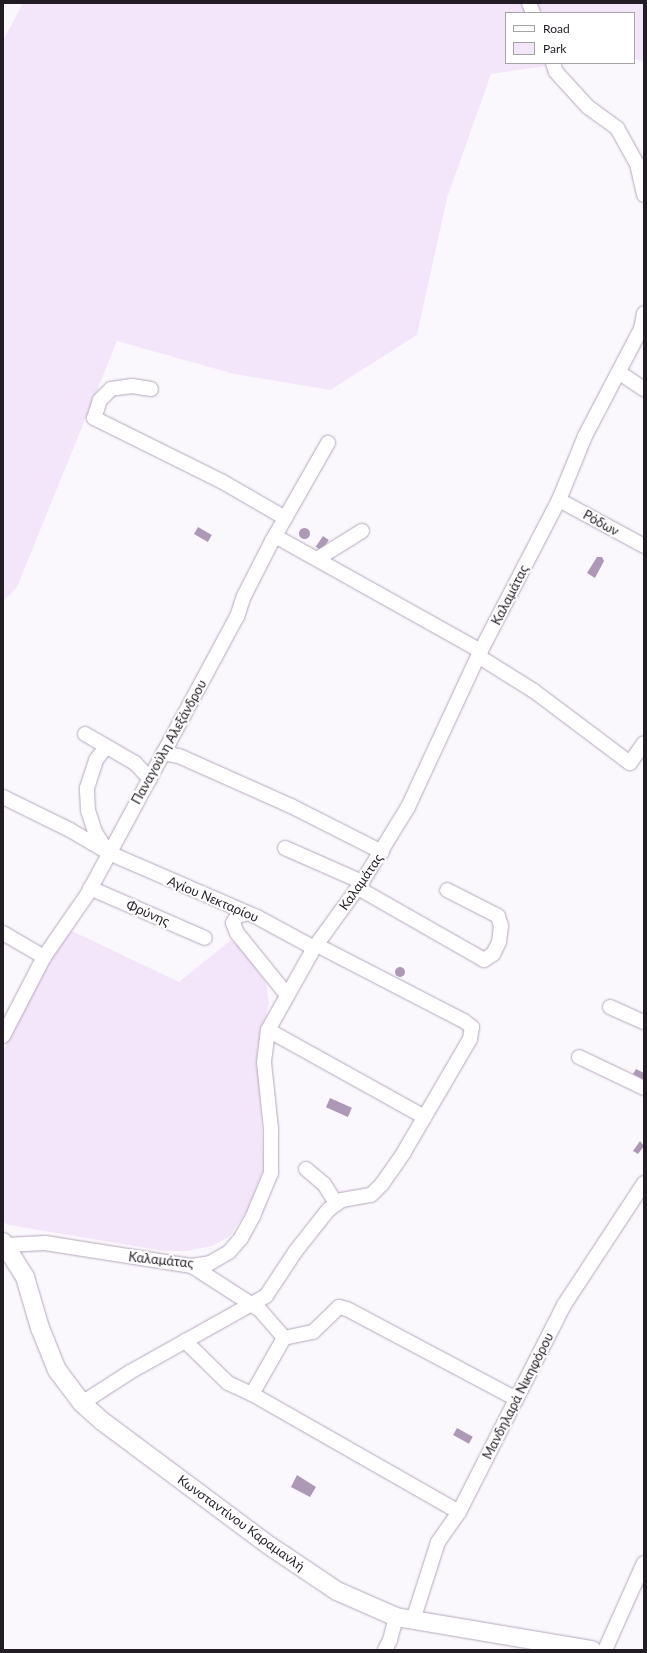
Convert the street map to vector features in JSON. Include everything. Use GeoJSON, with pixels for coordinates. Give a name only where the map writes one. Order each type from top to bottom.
{"type":"FeatureCollection","features":[{"type":"Feature","properties":{"kind":"main road","name":"Κωνσταντίνου Καραμανλή"},"geometry":{"type":"LineString","coordinates":[[5,1244],[24,1277],[40,1328],[57,1370],[82,1403],[102,1421],[270,1546],[337,1591],[404,1618],[592,1650]]}},
{"type":"Feature","properties":{"kind":"street"},"geometry":{"type":"LineString","coordinates":[[553,64],[556,72],[588,107],[617,128],[637,164],[644,195]]}},
{"type":"Feature","properties":{"kind":"street","name":"Καλαμάτας"},"geometry":{"type":"LineString","coordinates":[[5,1244],[45,1243],[192,1266],[210,1263],[229,1252],[241,1238],[253,1216],[271,1173],[271,1129],[264,1062],[268,1030],[286,996],[316,946],[382,852],[408,807],[479,654],[559,500],[585,436],[620,373],[641,329],[644,313]]}},
{"type":"Feature","properties":{"kind":"street"},"geometry":{"type":"LineString","coordinates":[[620,373],[644,389]]}},
{"type":"Feature","properties":{"kind":"street"},"geometry":{"type":"LineString","coordinates":[[151,389],[132,386],[111,389],[100,400],[94,418],[223,482],[285,518]]}},
{"type":"Feature","properties":{"kind":"street","name":"Παναγούλη Αλεξάνδρου"},"geometry":{"type":"LineString","coordinates":[[4,1033],[44,957],[90,888],[237,616],[244,596],[275,536],[328,444]]}},
{"type":"Feature","properties":{"kind":"street","name":"Ρόδων"},"geometry":{"type":"LineString","coordinates":[[559,500],[644,546]]}},
{"type":"Feature","properties":{"kind":"street"},"geometry":{"type":"LineString","coordinates":[[317,559],[362,531]]}},
{"type":"Feature","properties":{"kind":"street"},"geometry":{"type":"LineString","coordinates":[[275,536],[479,654],[534,691],[630,763],[644,743]]}},
{"type":"Feature","properties":{"kind":"street"},"geometry":{"type":"LineString","coordinates":[[85,734],[135,763],[150,778]]}},
{"type":"Feature","properties":{"kind":"street"},"geometry":{"type":"LineString","coordinates":[[106,747],[96,760],[87,788],[88,810],[95,832],[109,853]]}},
{"type":"Feature","properties":{"kind":"street"},"geometry":{"type":"LineString","coordinates":[[163,753],[179,756],[290,806],[382,852]]}},
{"type":"Feature","properties":{"kind":"street","name":"Αγίου Νεκταρίου"},"geometry":{"type":"LineString","coordinates":[[3,797],[70,830],[109,853],[244,914],[280,928],[472,1027],[470,1039],[424,1117]]}},
{"type":"Feature","properties":{"kind":"street"},"geometry":{"type":"LineString","coordinates":[[285,848],[360,885],[484,960],[493,954],[499,942],[501,926],[498,916],[447,890]]}},
{"type":"Feature","properties":{"kind":"street","name":"Φρύνης"},"geometry":{"type":"LineString","coordinates":[[90,888],[205,938]]}},
{"type":"Feature","properties":{"kind":"street"},"geometry":{"type":"LineString","coordinates":[[244,914],[237,916],[234,923],[237,933],[286,996]]}},
{"type":"Feature","properties":{"kind":"street"},"geometry":{"type":"LineString","coordinates":[[3,933],[44,957]]}},
{"type":"Feature","properties":{"kind":"street"},"geometry":{"type":"LineString","coordinates":[[610,1007],[644,1022]]}},
{"type":"Feature","properties":{"kind":"street"},"geometry":{"type":"LineString","coordinates":[[82,1403],[185,1341],[266,1296],[295,1252],[336,1203],[371,1195],[382,1184],[424,1117],[268,1030]]}},
{"type":"Feature","properties":{"kind":"street"},"geometry":{"type":"LineString","coordinates":[[579,1057],[644,1088]]}},
{"type":"Feature","properties":{"kind":"street"},"geometry":{"type":"LineString","coordinates":[[306,1169],[324,1184],[336,1203]]}},
{"type":"Feature","properties":{"kind":"street","name":"Μανδηλαρά Νικηφόρου"},"geometry":{"type":"LineString","coordinates":[[385,1650],[404,1618],[438,1542],[459,1512],[564,1305],[644,1183]]}},
{"type":"Feature","properties":{"kind":"street"},"geometry":{"type":"LineString","coordinates":[[192,1266],[252,1305],[270,1320],[284,1338]]}},
{"type":"Feature","properties":{"kind":"street"},"geometry":{"type":"LineString","coordinates":[[252,1394],[284,1338],[313,1332],[339,1308],[347,1309],[516,1399]]}},
{"type":"Feature","properties":{"kind":"street"},"geometry":{"type":"LineString","coordinates":[[185,1341],[228,1383],[252,1394],[459,1512]]}},
{"type":"Feature","properties":{"kind":"street"},"geometry":{"type":"LineString","coordinates":[[605,1650],[644,1563]]}},
{"type":"Feature","properties":{"kind":"green space"},"geometry":{"type":"Polygon","coordinates":[[[23,3],[644,3],[644,63],[635,58],[635,12],[505,12],[505,64],[559,64],[491,74],[447,198],[417,335],[330,390],[234,374],[117,341],[17,587],[3,601],[3,36],[5,37],[23,3]]]}},
{"type":"Feature","properties":{"kind":"green space"},"geometry":{"type":"Polygon","coordinates":[[[72,931],[179,982],[231,940],[242,949],[266,983],[269,1004],[257,1048],[264,1168],[247,1210],[230,1236],[212,1246],[187,1251],[164,1251],[9,1225],[3,1222],[3,1050],[64,935],[72,931]]]}},
{"type":"Feature","properties":{"kind":"shaded area"},"geometry":{"type":"Polygon","coordinates":[[[198,527],[212,535],[208,542],[194,534],[198,527]]]}},
{"type":"Feature","properties":{"kind":"shaded area"},"geometry":{"type":"Polygon","coordinates":[[[302,528],[306,528],[308,529],[308,537],[302,538],[299,535],[299,531],[302,528]]]}},
{"type":"Feature","properties":{"kind":"shaded area"},"geometry":{"type":"Polygon","coordinates":[[[323,536],[329,540],[322,551],[316,547],[323,536]]]}},
{"type":"Feature","properties":{"kind":"shaded area"},"geometry":{"type":"Polygon","coordinates":[[[597,557],[602,557],[604,561],[595,578],[587,573],[597,557]]]}},
{"type":"Feature","properties":{"kind":"shaded area"},"geometry":{"type":"Polygon","coordinates":[[[398,967],[402,967],[404,968],[404,976],[398,977],[395,974],[395,970],[398,967]]]}},
{"type":"Feature","properties":{"kind":"shaded area"},"geometry":{"type":"Polygon","coordinates":[[[636,1069],[644,1073],[644,1080],[633,1074],[636,1069]]]}},
{"type":"Feature","properties":{"kind":"shaded area"},"geometry":{"type":"Polygon","coordinates":[[[330,1098],[352,1108],[348,1117],[326,1107],[330,1098]]]}},
{"type":"Feature","properties":{"kind":"shaded area"},"geometry":{"type":"Polygon","coordinates":[[[640,1141],[644,1146],[638,1154],[633,1151],[640,1141]]]}},
{"type":"Feature","properties":{"kind":"shaded area"},"geometry":{"type":"Polygon","coordinates":[[[457,1428],[473,1437],[469,1444],[453,1435],[457,1428]]]}},
{"type":"Feature","properties":{"kind":"shaded area"},"geometry":{"type":"Polygon","coordinates":[[[297,1475],[316,1487],[310,1497],[291,1487],[297,1475]]]}}]}
